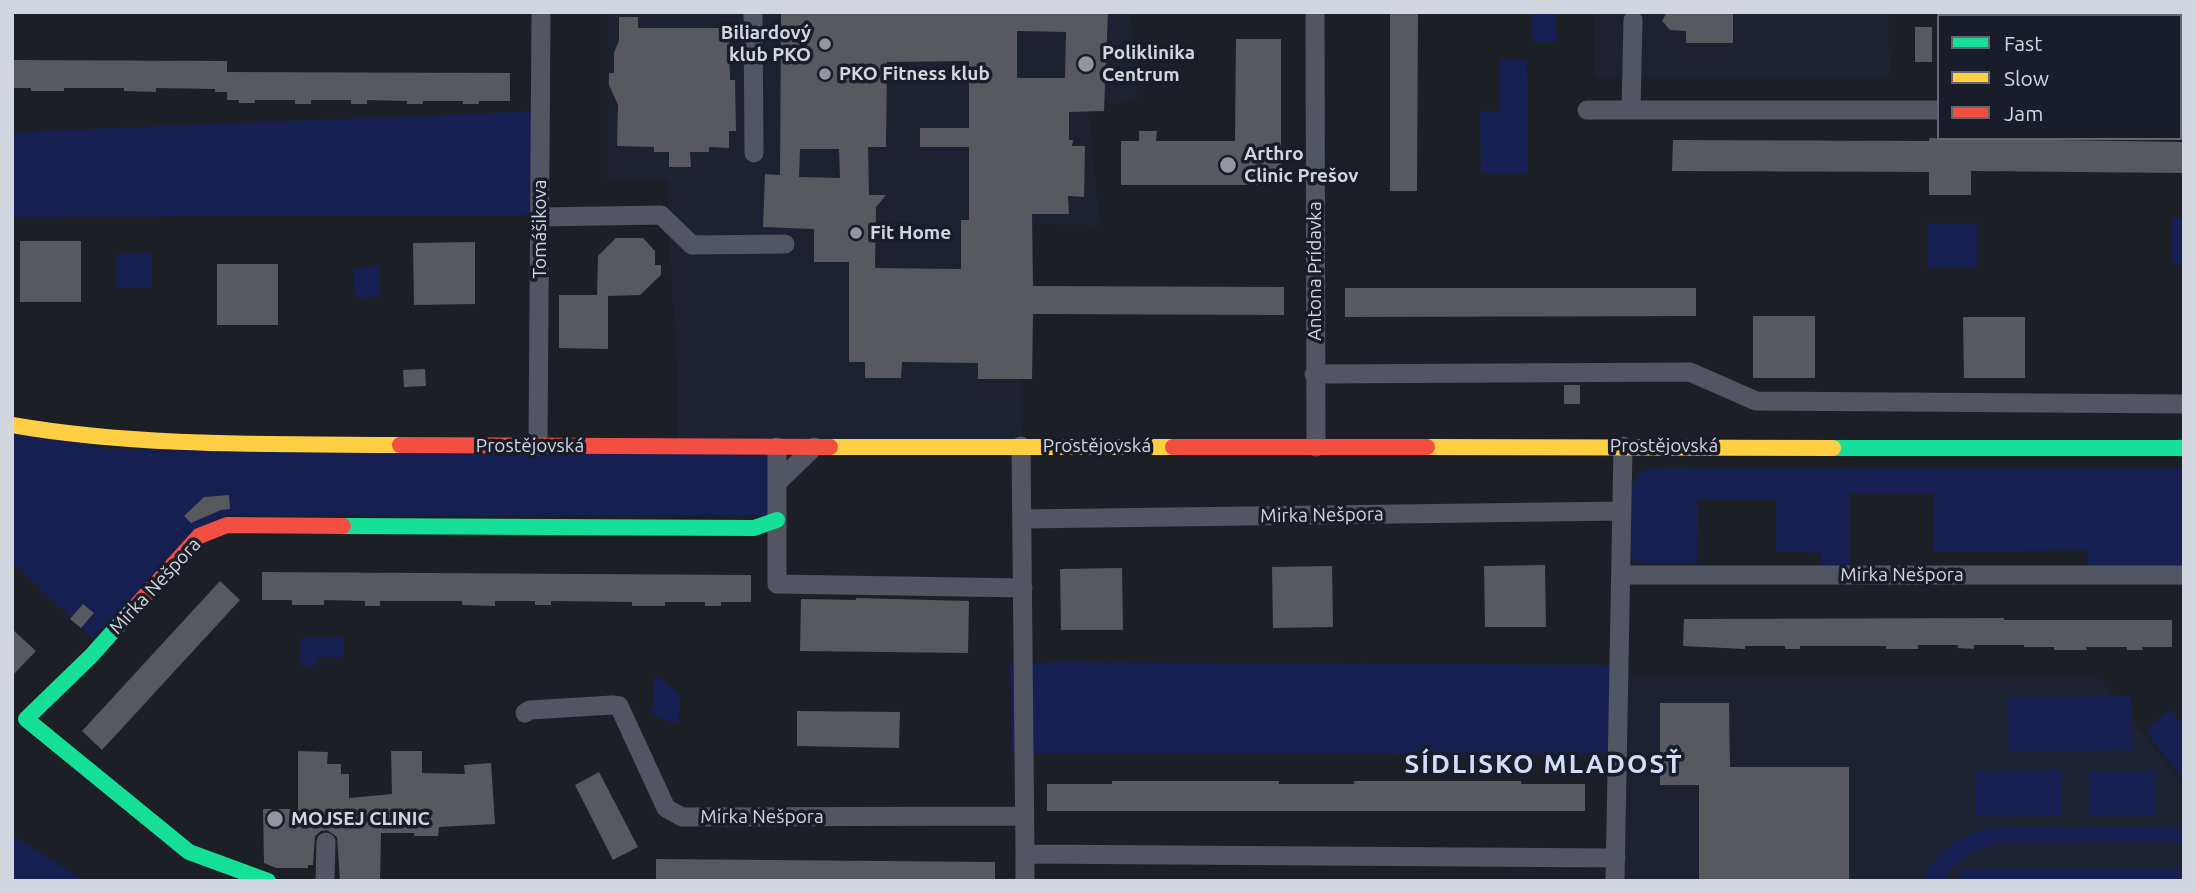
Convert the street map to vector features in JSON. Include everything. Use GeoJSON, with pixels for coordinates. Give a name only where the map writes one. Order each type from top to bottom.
{"type":"FeatureCollection","features":[{"type":"Feature","properties":{"kind":"street","name":"Tomášikova"},"geometry":{"type":"LineString","coordinates":[[538,446],[541,12]]}},
{"type":"Feature","properties":{"kind":"street"},"geometry":{"type":"LineString","coordinates":[[753,12],[754,153]]}},
{"type":"Feature","properties":{"kind":"street","name":"Antona Prídavka"},"geometry":{"type":"LineString","coordinates":[[1315,12],[1316,447]]}},
{"type":"Feature","properties":{"kind":"street"},"geometry":{"type":"LineString","coordinates":[[1631,110],[1633,20]]}},
{"type":"Feature","properties":{"kind":"street"},"geometry":{"type":"LineString","coordinates":[[1587,110],[1937,110]]}},
{"type":"Feature","properties":{"kind":"street"},"geometry":{"type":"LineString","coordinates":[[540,217],[661,215],[692,245],[785,244]]}},
{"type":"Feature","properties":{"kind":"street"},"geometry":{"type":"LineString","coordinates":[[1314,374],[1690,372],[1756,401],[2184,404]]}},
{"type":"Feature","properties":{"kind":"street","name":"Prostějovská"},"geometry":{"type":"LineString","coordinates":[[12,425],[63,434],[223,444],[2184,448]]}},
{"type":"Feature","properties":{"kind":"street"},"geometry":{"type":"LineString","coordinates":[[1021,446],[1025,881]]}},
{"type":"Feature","properties":{"kind":"street"},"geometry":{"type":"LineString","coordinates":[[1615,881],[1623,446]]}},
{"type":"Feature","properties":{"kind":"street"},"geometry":{"type":"LineString","coordinates":[[776,447],[777,584],[1023,588]]}},
{"type":"Feature","properties":{"kind":"street"},"geometry":{"type":"LineString","coordinates":[[777,483],[814,447]]}},
{"type":"Feature","properties":{"kind":"street","name":"Mirka Nešpora"},"geometry":{"type":"LineString","coordinates":[[1022,519],[1622,511]]}},
{"type":"Feature","properties":{"kind":"street","name":"Mirka Nešpora"},"geometry":{"type":"LineString","coordinates":[[268,881],[189,852],[26,719],[91,656],[199,536],[227,525],[754,528],[777,520]]}},
{"type":"Feature","properties":{"kind":"street","name":"Mirka Nešpora"},"geometry":{"type":"LineString","coordinates":[[1620,575],[2184,575]]}},
{"type":"Feature","properties":{"kind":"street","name":"Mirka Nešpora"},"geometry":{"type":"LineString","coordinates":[[525,713],[530,710],[563,707],[619,706],[666,808],[682,817],[1025,816]]}},
{"type":"Feature","properties":{"kind":"street"},"geometry":{"type":"LineString","coordinates":[[325,881],[326,842]]}},
{"type":"Feature","properties":{"kind":"street"},"geometry":{"type":"LineString","coordinates":[[1026,854],[1616,858]]}},
{"type":"Feature","properties":{"kind":"shaded area"},"geometry":{"type":"Polygon","coordinates":[[[607,12],[1130,12],[1138,100],[1088,107],[1100,226],[1019,223],[1022,446],[678,443],[677,361],[667,215],[668,180],[607,180],[607,12]]]}},
{"type":"Feature","properties":{"kind":"shaded area"},"geometry":{"type":"Polygon","coordinates":[[[1531,12],[1555,12],[1557,41],[1533,43],[1531,12]]]}},
{"type":"Feature","properties":{"kind":"shaded area"},"geometry":{"type":"Polygon","coordinates":[[[1594,12],[1889,12],[1890,78],[1594,78],[1594,12]]]}},
{"type":"Feature","properties":{"kind":"shaded area"},"geometry":{"type":"Polygon","coordinates":[[[1500,60],[1527,60],[1528,174],[1481,174],[1480,111],[1500,111],[1500,60]]]}},
{"type":"Feature","properties":{"kind":"shaded area"},"geometry":{"type":"Polygon","coordinates":[[[540,111],[539,215],[12,217],[12,132],[540,111]]]}},
{"type":"Feature","properties":{"kind":"shaded area"},"geometry":{"type":"Polygon","coordinates":[[[2172,217],[2184,218],[2184,264],[2172,264],[2172,217]]]}},
{"type":"Feature","properties":{"kind":"shaded area"},"geometry":{"type":"Polygon","coordinates":[[[1927,223],[1977,223],[1977,268],[1927,267],[1927,223]]]}},
{"type":"Feature","properties":{"kind":"shaded area"},"geometry":{"type":"Polygon","coordinates":[[[116,253],[151,253],[152,287],[116,287],[116,253]]]}},
{"type":"Feature","properties":{"kind":"shaded area"},"geometry":{"type":"Polygon","coordinates":[[[379,266],[380,297],[355,298],[353,268],[379,266]]]}},
{"type":"Feature","properties":{"kind":"shaded area"},"geometry":{"type":"Polygon","coordinates":[[[12,425],[104,449],[770,444],[774,515],[225,515],[92,638],[12,562],[12,425]]]}},
{"type":"Feature","properties":{"kind":"shaded area"},"geometry":{"type":"Polygon","coordinates":[[[1662,467],[2184,468],[2184,568],[2088,566],[2088,550],[1934,552],[1934,494],[1850,494],[1850,565],[1822,565],[1822,553],[1776,551],[1776,500],[1698,499],[1697,564],[1639,564],[1630,552],[1632,487],[1643,471],[1662,467]]]}},
{"type":"Feature","properties":{"kind":"shaded area"},"geometry":{"type":"Polygon","coordinates":[[[301,637],[343,638],[343,657],[317,657],[316,667],[300,666],[301,637]]]}},
{"type":"Feature","properties":{"kind":"shaded area"},"geometry":{"type":"Polygon","coordinates":[[[1010,664],[1611,665],[1614,754],[1012,753],[1010,664]]]}},
{"type":"Feature","properties":{"kind":"shaded area"},"geometry":{"type":"Polygon","coordinates":[[[655,675],[680,694],[678,725],[652,715],[655,675]]]}},
{"type":"Feature","properties":{"kind":"shaded area"},"geometry":{"type":"Polygon","coordinates":[[[1611,677],[2100,678],[2184,787],[2184,881],[1613,881],[1611,677]]]}},
{"type":"Feature","properties":{"kind":"shaded area"},"geometry":{"type":"Polygon","coordinates":[[[2131,696],[2132,750],[2009,752],[2008,698],[2131,696]]]}},
{"type":"Feature","properties":{"kind":"shaded area"},"geometry":{"type":"Polygon","coordinates":[[[2171,709],[2184,727],[2184,781],[2145,730],[2171,709]]]}},
{"type":"Feature","properties":{"kind":"shaded area"},"geometry":{"type":"Polygon","coordinates":[[[2061,770],[2062,815],[1975,816],[1975,771],[2061,770]]]}},
{"type":"Feature","properties":{"kind":"shaded area"},"geometry":{"type":"Polygon","coordinates":[[[2089,771],[2155,771],[2155,815],[2089,815],[2089,771]]]}},
{"type":"Feature","properties":{"kind":"shaded area"},"geometry":{"type":"Polygon","coordinates":[[[2002,827],[2171,828],[2184,830],[2184,845],[2171,842],[1996,843],[1966,856],[1944,881],[1923,881],[1928,869],[1954,842],[1977,832],[2002,827]]]}},
{"type":"Feature","properties":{"kind":"shaded area"},"geometry":{"type":"Polygon","coordinates":[[[12,835],[85,881],[12,881],[12,835]]]}},
{"type":"Feature","properties":{"kind":"shaded area"},"geometry":{"type":"Polygon","coordinates":[[[1959,870],[2184,870],[2184,881],[1959,881],[1959,870]]]}},
{"type":"Feature","properties":{"kind":"building"},"geometry":{"type":"Polygon","coordinates":[[[781,12],[1108,12],[1104,111],[1069,112],[1069,140],[1073,140],[1072,146],[1085,146],[1084,197],[1068,196],[1069,214],[1032,214],[1033,286],[1284,287],[1284,315],[1033,314],[1032,379],[978,379],[978,363],[902,362],[901,378],[865,378],[865,362],[849,362],[849,262],[814,262],[814,229],[763,227],[765,174],[780,175],[781,12]],[[1017,31],[1017,78],[1065,78],[1066,32],[1017,31]],[[969,61],[887,62],[886,147],[868,147],[869,195],[886,195],[876,207],[875,268],[961,269],[961,220],[969,220],[969,147],[920,147],[920,128],[969,128],[969,61]],[[800,149],[799,177],[840,178],[839,149],[800,149]]]}},
{"type":"Feature","properties":{"kind":"building"},"geometry":{"type":"Polygon","coordinates":[[[1390,12],[1418,12],[1417,191],[1390,191],[1390,12]]]}},
{"type":"Feature","properties":{"kind":"building"},"geometry":{"type":"Polygon","coordinates":[[[1667,12],[1733,12],[1733,43],[1686,43],[1686,31],[1670,30],[1662,21],[1667,12]]]}},
{"type":"Feature","properties":{"kind":"building"},"geometry":{"type":"Polygon","coordinates":[[[619,17],[638,17],[638,28],[729,28],[730,80],[735,80],[736,131],[729,131],[729,148],[709,147],[709,152],[690,152],[691,167],[669,167],[669,152],[654,152],[654,147],[617,146],[618,105],[609,85],[609,73],[614,73],[614,52],[619,41],[619,17]]]}},
{"type":"Feature","properties":{"kind":"building"},"geometry":{"type":"Polygon","coordinates":[[[1915,27],[1932,27],[1932,62],[1915,62],[1915,27]]]}},
{"type":"Feature","properties":{"kind":"building"},"geometry":{"type":"Polygon","coordinates":[[[1236,39],[1281,39],[1281,185],[1121,185],[1121,141],[1139,141],[1139,131],[1157,131],[1156,141],[1235,141],[1236,39]]]}},
{"type":"Feature","properties":{"kind":"building"},"geometry":{"type":"Polygon","coordinates":[[[12,60],[227,61],[227,72],[510,73],[510,101],[463,104],[463,101],[423,101],[423,104],[407,104],[407,101],[367,100],[367,104],[351,104],[351,100],[311,100],[311,104],[295,104],[295,100],[255,100],[255,103],[239,103],[239,100],[227,100],[227,92],[215,92],[215,89],[156,88],[156,92],[124,91],[124,88],[64,88],[64,91],[31,91],[31,88],[12,88],[12,60]]]}},
{"type":"Feature","properties":{"kind":"building"},"geometry":{"type":"Polygon","coordinates":[[[1929,138],[2184,142],[2184,173],[1971,171],[1971,195],[1929,195],[1929,172],[1672,171],[1673,140],[1929,141],[1929,138]]]}},
{"type":"Feature","properties":{"kind":"building"},"geometry":{"type":"Polygon","coordinates":[[[616,238],[643,238],[655,251],[655,265],[661,265],[661,275],[640,295],[608,296],[608,349],[559,348],[559,295],[597,295],[598,256],[616,238]]]}},
{"type":"Feature","properties":{"kind":"building"},"geometry":{"type":"Polygon","coordinates":[[[20,241],[81,241],[81,302],[20,302],[20,241]]]}},
{"type":"Feature","properties":{"kind":"building"},"geometry":{"type":"Polygon","coordinates":[[[475,242],[475,304],[414,305],[413,243],[475,242]]]}},
{"type":"Feature","properties":{"kind":"building"},"geometry":{"type":"Polygon","coordinates":[[[217,264],[278,264],[278,325],[217,325],[217,264]]]}},
{"type":"Feature","properties":{"kind":"building"},"geometry":{"type":"Polygon","coordinates":[[[1345,288],[1696,288],[1696,316],[1345,317],[1345,288]]]}},
{"type":"Feature","properties":{"kind":"building"},"geometry":{"type":"Polygon","coordinates":[[[1753,316],[1815,316],[1815,378],[1753,378],[1753,316]]]}},
{"type":"Feature","properties":{"kind":"building"},"geometry":{"type":"Polygon","coordinates":[[[1963,317],[2025,317],[2025,378],[1964,378],[1963,317]]]}},
{"type":"Feature","properties":{"kind":"building"},"geometry":{"type":"Polygon","coordinates":[[[425,369],[426,386],[404,387],[403,370],[425,369]]]}},
{"type":"Feature","properties":{"kind":"building"},"geometry":{"type":"Polygon","coordinates":[[[1564,385],[1580,385],[1580,404],[1564,404],[1564,385]]]}},
{"type":"Feature","properties":{"kind":"building"},"geometry":{"type":"Polygon","coordinates":[[[229,495],[230,509],[191,523],[184,516],[204,497],[229,495]]]}},
{"type":"Feature","properties":{"kind":"building"},"geometry":{"type":"Polygon","coordinates":[[[1545,565],[1546,627],[1485,627],[1484,566],[1545,565]]]}},
{"type":"Feature","properties":{"kind":"building"},"geometry":{"type":"Polygon","coordinates":[[[1332,566],[1333,627],[1273,628],[1272,567],[1332,566]]]}},
{"type":"Feature","properties":{"kind":"building"},"geometry":{"type":"Polygon","coordinates":[[[1122,568],[1123,630],[1061,630],[1060,569],[1122,568]]]}},
{"type":"Feature","properties":{"kind":"building"},"geometry":{"type":"Polygon","coordinates":[[[262,572],[751,575],[751,602],[721,602],[721,606],[705,606],[705,602],[665,602],[665,606],[632,606],[632,602],[551,601],[551,605],[535,605],[535,601],[495,601],[495,606],[462,605],[462,601],[380,601],[380,606],[365,606],[365,601],[324,600],[324,605],[292,605],[292,600],[262,600],[262,572]]]}},
{"type":"Feature","properties":{"kind":"building"},"geometry":{"type":"Polygon","coordinates":[[[220,581],[240,600],[102,750],[82,731],[220,581]]]}},
{"type":"Feature","properties":{"kind":"building"},"geometry":{"type":"Polygon","coordinates":[[[801,599],[969,601],[968,653],[800,651],[801,599]]]}},
{"type":"Feature","properties":{"kind":"building"},"geometry":{"type":"Polygon","coordinates":[[[83,604],[94,613],[81,628],[70,619],[83,604]]]}},
{"type":"Feature","properties":{"kind":"building"},"geometry":{"type":"Polygon","coordinates":[[[1684,619],[2172,620],[2172,647],[2142,647],[2143,650],[2127,650],[2127,647],[2086,647],[2087,650],[2054,650],[2054,647],[2024,645],[1974,645],[1974,649],[1958,648],[1958,645],[1918,645],[1918,649],[1886,649],[1886,646],[1800,646],[1800,649],[1785,649],[1785,646],[1745,646],[1745,649],[1683,646],[1684,619]]]}},
{"type":"Feature","properties":{"kind":"building"},"geometry":{"type":"Polygon","coordinates":[[[12,629],[36,651],[12,676],[12,629]]]}},
{"type":"Feature","properties":{"kind":"building"},"geometry":{"type":"Polygon","coordinates":[[[1660,703],[1729,703],[1730,767],[1849,767],[1849,881],[1699,881],[1699,785],[1660,785],[1660,703]]]}},
{"type":"Feature","properties":{"kind":"building"},"geometry":{"type":"Polygon","coordinates":[[[797,711],[900,712],[899,748],[797,746],[797,711]]]}},
{"type":"Feature","properties":{"kind":"building"},"geometry":{"type":"Polygon","coordinates":[[[298,751],[328,752],[327,764],[341,764],[341,774],[349,774],[349,798],[392,794],[391,751],[422,751],[422,773],[465,774],[464,765],[491,763],[495,824],[439,827],[438,836],[381,833],[380,881],[340,881],[337,837],[327,830],[315,836],[313,865],[308,865],[308,868],[276,868],[264,863],[263,809],[298,809],[298,751]]]}},
{"type":"Feature","properties":{"kind":"building"},"geometry":{"type":"Polygon","coordinates":[[[599,772],[638,847],[613,860],[575,785],[599,772]]]}},
{"type":"Feature","properties":{"kind":"building"},"geometry":{"type":"Polygon","coordinates":[[[1112,781],[1354,784],[1354,781],[1521,781],[1521,784],[1585,784],[1585,811],[1047,811],[1047,784],[1112,784],[1112,781]]]}},
{"type":"Feature","properties":{"kind":"building"},"geometry":{"type":"Polygon","coordinates":[[[656,859],[995,862],[995,881],[656,881],[656,859]]]}},
{"type":"Feature","properties":{"kind":"traffic: fast"},"geometry":{"type":"LineString","coordinates":[[1833,448],[2184,448]]}},
{"type":"Feature","properties":{"kind":"traffic: fast"},"geometry":{"type":"LineString","coordinates":[[343,526],[754,528],[777,520]]}},
{"type":"Feature","properties":{"kind":"traffic: fast"},"geometry":{"type":"LineString","coordinates":[[134,608],[91,656],[26,719],[189,852],[268,881]]}},
{"type":"Feature","properties":{"kind":"traffic: slow"},"geometry":{"type":"LineString","coordinates":[[12,425],[157,441],[400,445]]}},
{"type":"Feature","properties":{"kind":"traffic: slow"},"geometry":{"type":"LineString","coordinates":[[830,447],[1173,447]]}},
{"type":"Feature","properties":{"kind":"traffic: slow"},"geometry":{"type":"LineString","coordinates":[[1427,447],[1833,448]]}},
{"type":"Feature","properties":{"kind":"traffic: jam"},"geometry":{"type":"LineString","coordinates":[[400,445],[830,447]]}},
{"type":"Feature","properties":{"kind":"traffic: jam"},"geometry":{"type":"LineString","coordinates":[[1173,447],[1427,447]]}},
{"type":"Feature","properties":{"kind":"traffic: jam"},"geometry":{"type":"LineString","coordinates":[[134,608],[199,536],[227,525],[343,526]]}},
{"type":"Feature","properties":{"kind":"place","name":"Biliardový klub PKO"},"geometry":{"type":"Point","coordinates":[825,44]}},
{"type":"Feature","properties":{"kind":"place","name":"Poliklinika Centrum"},"geometry":{"type":"Point","coordinates":[1086,64]}},
{"type":"Feature","properties":{"kind":"place","name":"PKO Fitness klub"},"geometry":{"type":"Point","coordinates":[825,74]}},
{"type":"Feature","properties":{"kind":"place","name":"Arthro Clinic Prešov"},"geometry":{"type":"Point","coordinates":[1228,165]}},
{"type":"Feature","properties":{"kind":"place","name":"Fit Home"},"geometry":{"type":"Point","coordinates":[856,233]}},
{"type":"Feature","properties":{"kind":"place","name":"MOJSEJ CLINIC"},"geometry":{"type":"Point","coordinates":[275,819]}},
{"type":"Feature","properties":{"kind":"district","name":"SÍDLISKO MLADOSŤ"},"geometry":{"type":"Point","coordinates":[1544,764]}}]}
